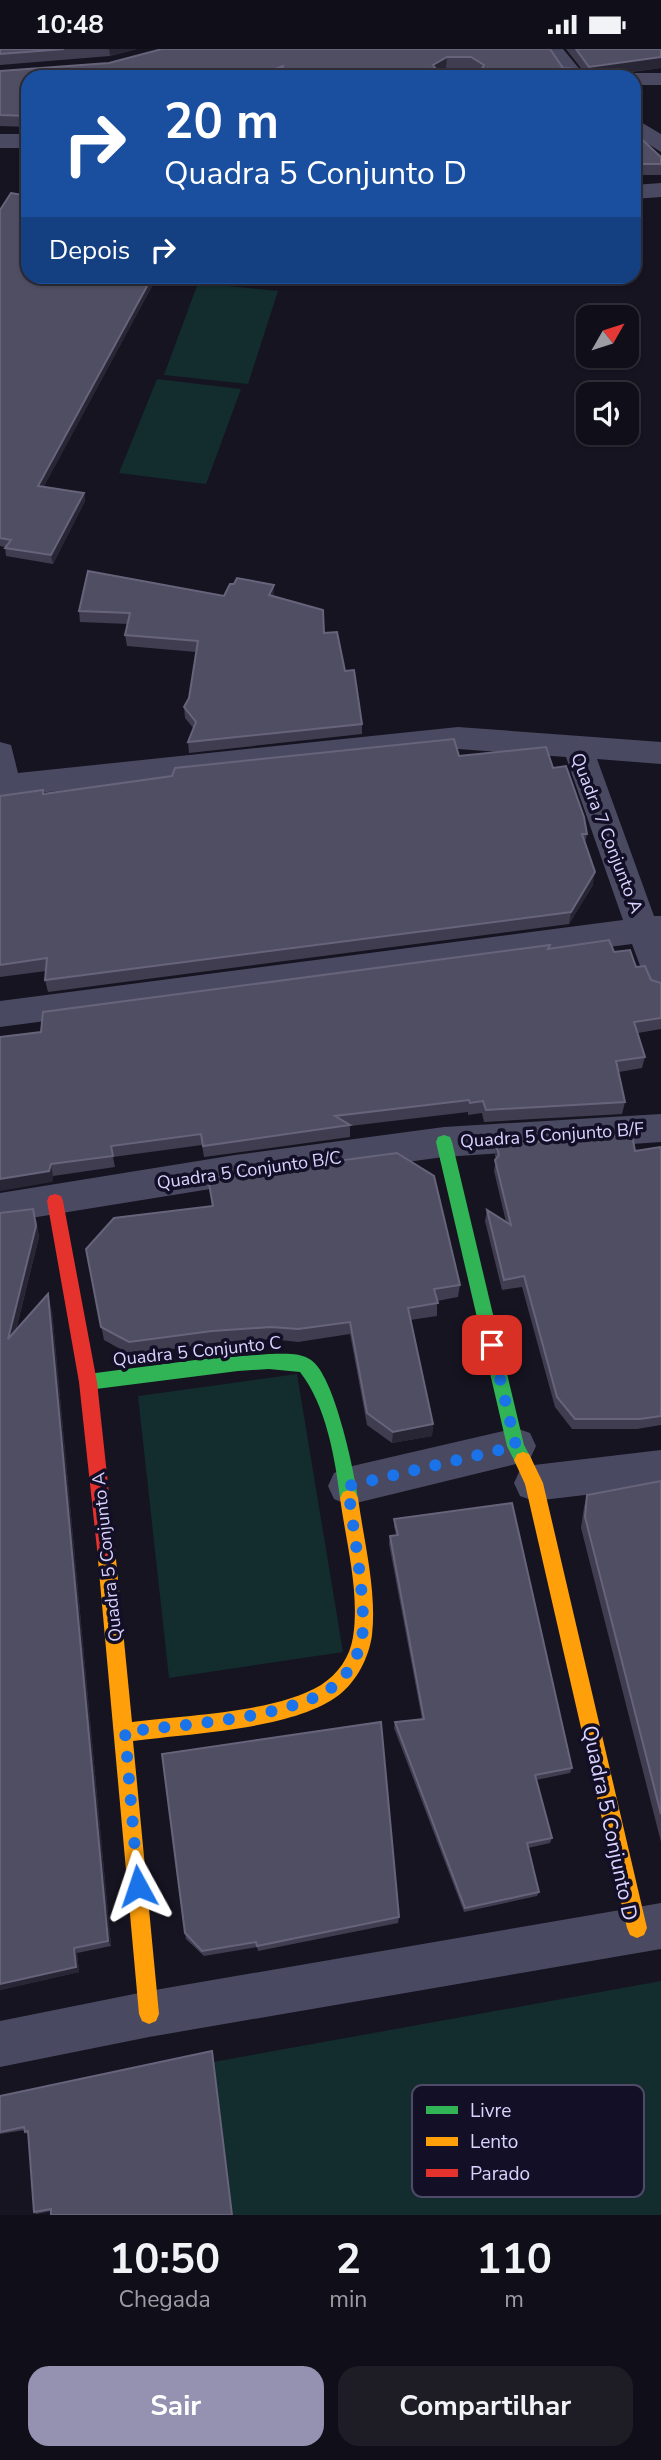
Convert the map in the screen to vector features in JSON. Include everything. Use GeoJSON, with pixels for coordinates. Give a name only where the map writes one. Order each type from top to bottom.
{"type":"FeatureCollection","features":[{"type":"Feature","properties":{"kind":"street"},"geometry":{"type":"LineString","coordinates":[[552,49],[569,70]]}},
{"type":"Feature","properties":{"kind":"street"},"geometry":{"type":"LineString","coordinates":[[641,79],[661,79]]}},
{"type":"Feature","properties":{"kind":"street"},"geometry":{"type":"LineString","coordinates":[[641,130],[661,145]]}},
{"type":"Feature","properties":{"kind":"street"},"geometry":{"type":"LineString","coordinates":[[0,141],[21,141]]}},
{"type":"Feature","properties":{"kind":"street"},"geometry":{"type":"LineString","coordinates":[[641,191],[661,190]]}},
{"type":"Feature","properties":{"kind":"street","name":"Quadra 7 Conjunto A"},"geometry":{"type":"LineString","coordinates":[[0,1014],[653,930],[578,747],[458,738],[2,785]]}},
{"type":"Feature","properties":{"kind":"street"},"geometry":{"type":"LineString","coordinates":[[578,747],[661,753]]}},
{"type":"Feature","properties":{"kind":"street"},"geometry":{"type":"LineString","coordinates":[[0,753],[2,785]]}},
{"type":"Feature","properties":{"kind":"street"},"geometry":{"type":"LineString","coordinates":[[653,930],[661,981]]}},
{"type":"Feature","properties":{"kind":"street","name":"Quadra 5 Conjunto B/F"},"geometry":{"type":"LineString","coordinates":[[444,1142],[661,1128]]}},
{"type":"Feature","properties":{"kind":"street","name":"Quadra 5 Conjunto B/C"},"geometry":{"type":"LineString","coordinates":[[0,1208],[235,1170],[444,1142]]}},
{"type":"Feature","properties":{"kind":"street","name":"Quadra 5 Conjunto D"},"geometry":{"type":"LineString","coordinates":[[149,2014],[649,1927],[534,1483],[516,1446],[444,1142]]}},
{"type":"Feature","properties":{"kind":"street","name":"Quadra 5 Conjunto A"},"geometry":{"type":"LineString","coordinates":[[55,1201],[89,1383],[125,1732],[149,2014]]}},
{"type":"Feature","properties":{"kind":"street","name":"Quadra 5 Conjunto C"},"geometry":{"type":"LineString","coordinates":[[89,1383],[273,1359],[304,1364],[318,1380],[348,1486]]}},
{"type":"Feature","properties":{"kind":"street"},"geometry":{"type":"LineString","coordinates":[[125,1732],[269,1710],[326,1692],[346,1675],[357,1656],[363,1627],[348,1486],[516,1446]]}},
{"type":"Feature","properties":{"kind":"street"},"geometry":{"type":"LineString","coordinates":[[534,1483],[661,1468]]}},
{"type":"Feature","properties":{"kind":"street"},"geometry":{"type":"LineString","coordinates":[[0,2044],[149,2014]]}},
{"type":"Feature","properties":{"kind":"green space"},"geometry":{"type":"Polygon","coordinates":[[[198,284],[278,291],[248,384],[164,375],[198,284]]]}},
{"type":"Feature","properties":{"kind":"green space"},"geometry":{"type":"Polygon","coordinates":[[[157,379],[241,389],[206,484],[119,473],[157,379]]]}},
{"type":"Feature","properties":{"kind":"green space"},"geometry":{"type":"Polygon","coordinates":[[[297,1374],[343,1652],[169,1678],[138,1396],[297,1374]]]}},
{"type":"Feature","properties":{"kind":"green space"},"geometry":{"type":"Polygon","coordinates":[[[661,1981],[661,2215],[142,2215],[130,2077],[661,1981]]]}},
{"type":"Feature","properties":{"kind":"building"},"geometry":{"type":"Polygon","coordinates":[[[0,49],[64,49],[0,54],[0,49]]]}},
{"type":"Feature","properties":{"kind":"building"},"geometry":{"type":"Polygon","coordinates":[[[162,49],[550,49],[563,68],[577,69],[282,70],[283,66],[272,70],[21,70],[21,116],[0,115],[0,71],[109,63],[162,49]],[[447,57],[433,65],[436,69],[482,69],[484,65],[471,57],[447,57]]]}},
{"type":"Feature","properties":{"kind":"building"},"geometry":{"type":"Polygon","coordinates":[[[576,49],[661,49],[661,57],[589,67],[576,49]]]}},
{"type":"Feature","properties":{"kind":"building"},"geometry":{"type":"Polygon","coordinates":[[[641,138],[661,157],[661,164],[641,164],[641,138]]]}},
{"type":"Feature","properties":{"kind":"building"},"geometry":{"type":"Polygon","coordinates":[[[11,193],[21,195],[21,284],[148,284],[38,486],[84,493],[51,555],[5,548],[11,540],[0,538],[0,210],[11,193]]]}},
{"type":"Feature","properties":{"kind":"building"},"geometry":{"type":"Polygon","coordinates":[[[88,571],[224,596],[230,584],[234,584],[237,578],[274,585],[269,595],[323,610],[324,633],[337,632],[345,671],[354,670],[362,724],[188,742],[196,722],[184,707],[189,698],[198,641],[125,635],[130,613],[79,611],[88,571]]]}},
{"type":"Feature","properties":{"kind":"building"},"geometry":{"type":"Polygon","coordinates":[[[454,739],[459,756],[546,747],[553,768],[566,766],[584,817],[587,834],[582,834],[595,872],[571,912],[45,980],[47,958],[0,965],[0,796],[43,790],[43,794],[172,776],[175,768],[454,739]]]}},
{"type":"Feature","properties":{"kind":"building"},"geometry":{"type":"Polygon","coordinates":[[[609,940],[614,952],[630,950],[636,967],[645,966],[651,980],[661,983],[661,1018],[634,1022],[645,1057],[616,1061],[625,1102],[486,1110],[483,1101],[470,1103],[469,1100],[335,1116],[350,1125],[203,1146],[201,1134],[111,1146],[113,1156],[51,1164],[49,1171],[0,1179],[0,1037],[41,1032],[43,1012],[550,945],[548,949],[609,940]]]}},
{"type":"Feature","properties":{"kind":"building"},"geometry":{"type":"Polygon","coordinates":[[[632,1135],[635,1151],[660,1147],[661,1150],[661,1416],[640,1419],[575,1419],[557,1397],[524,1276],[504,1280],[487,1210],[511,1225],[495,1160],[499,1155],[496,1145],[632,1135]]]}},
{"type":"Feature","properties":{"kind":"building"},"geometry":{"type":"Polygon","coordinates":[[[397,1153],[434,1176],[460,1285],[434,1289],[438,1303],[408,1308],[433,1424],[393,1432],[367,1413],[350,1322],[298,1329],[271,1327],[212,1331],[129,1342],[101,1327],[86,1249],[114,1218],[213,1206],[208,1178],[397,1153]]]}},
{"type":"Feature","properties":{"kind":"building"},"geometry":{"type":"Polygon","coordinates":[[[33,1209],[36,1226],[8,1339],[48,1294],[108,1941],[74,1948],[76,1967],[0,1984],[0,1213],[33,1209]]]}},
{"type":"Feature","properties":{"kind":"building"},"geometry":{"type":"Polygon","coordinates":[[[661,1481],[661,1814],[585,1517],[587,1495],[661,1481]]]}},
{"type":"Feature","properties":{"kind":"building"},"geometry":{"type":"Polygon","coordinates":[[[512,1503],[572,1768],[535,1775],[552,1838],[527,1843],[539,1892],[465,1908],[395,1722],[424,1719],[390,1536],[398,1535],[394,1519],[512,1503]]]}},
{"type":"Feature","properties":{"kind":"building"},"geometry":{"type":"Polygon","coordinates":[[[381,1722],[399,1917],[257,1946],[256,1942],[202,1951],[185,1933],[162,1754],[381,1722]]]}},
{"type":"Feature","properties":{"kind":"building"},"geometry":{"type":"Polygon","coordinates":[[[212,2051],[232,2215],[51,2215],[51,2209],[34,2212],[28,2131],[25,2132],[24,2127],[0,2132],[0,2096],[212,2051]]]}},
{"type":"Feature","properties":{"kind":"traffic: fast"},"geometry":{"type":"LineString","coordinates":[[444,1142],[516,1446],[523,1460]]}},
{"type":"Feature","properties":{"kind":"traffic: fast"},"geometry":{"type":"LineString","coordinates":[[88,1382],[238,1363],[293,1362],[306,1366],[313,1375],[327,1408],[349,1498]]}},
{"type":"Feature","properties":{"kind":"traffic: slow"},"geometry":{"type":"LineString","coordinates":[[523,1460],[534,1483],[637,1928]]}},
{"type":"Feature","properties":{"kind":"traffic: slow"},"geometry":{"type":"LineString","coordinates":[[125,1732],[255,1715],[304,1702],[325,1693],[341,1681],[357,1655],[363,1626],[360,1578],[349,1498]]}},
{"type":"Feature","properties":{"kind":"traffic: slow"},"geometry":{"type":"LineString","coordinates":[[106,1549],[149,2014]]}},
{"type":"Feature","properties":{"kind":"traffic: jam"},"geometry":{"type":"LineString","coordinates":[[55,1201],[88,1382],[106,1549]]}},
{"type":"Feature","properties":{"kind":"route"},"geometry":{"type":"LineString","coordinates":[[138,1886],[125,1732],[258,1713],[326,1692],[346,1675],[357,1656],[363,1627],[348,1486],[516,1446],[492,1345]]}}]}
